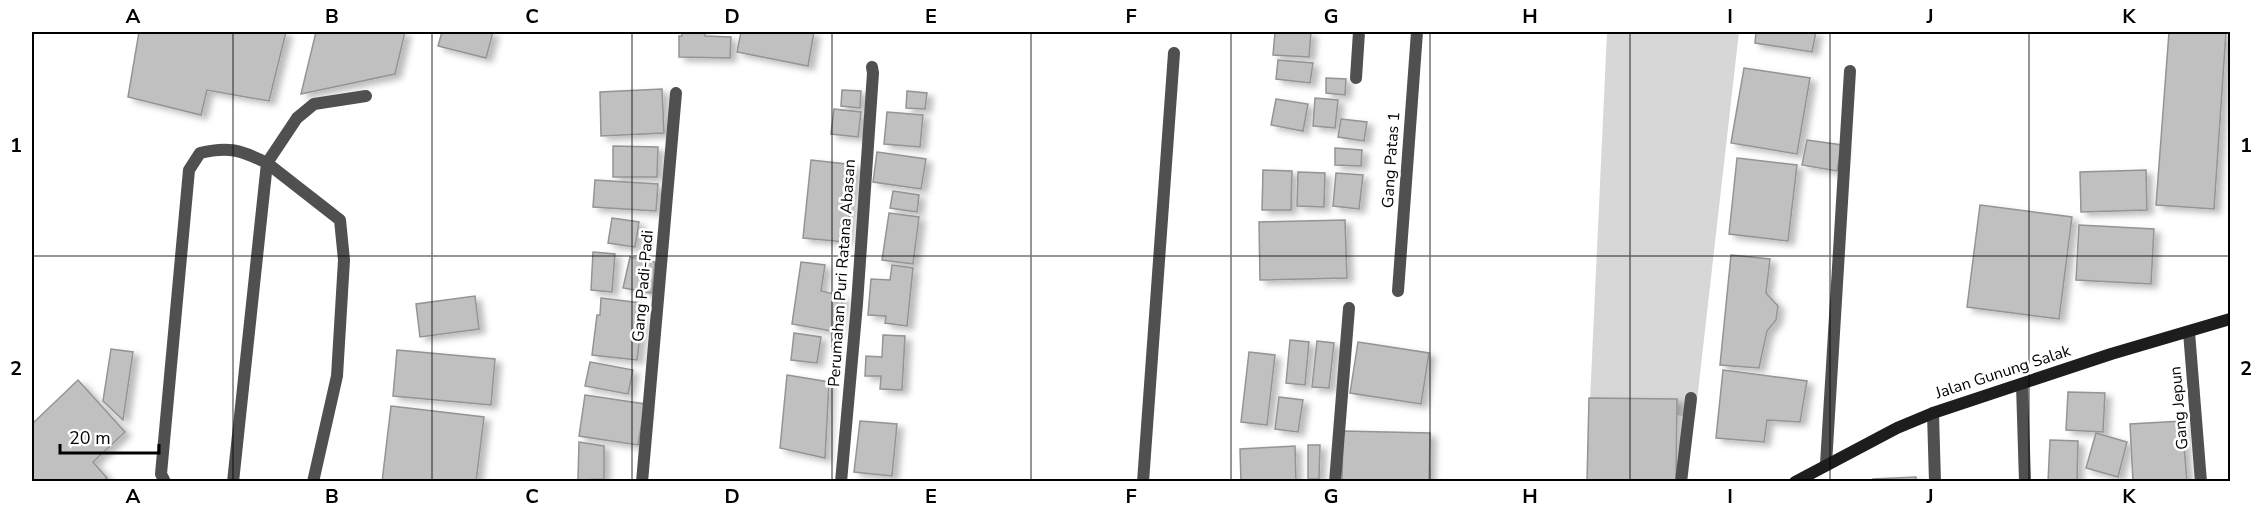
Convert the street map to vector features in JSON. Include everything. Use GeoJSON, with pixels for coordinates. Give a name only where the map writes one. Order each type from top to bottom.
{"type":"FeatureCollection","features":[{"type":"Feature","properties":{"kind":"street"},"geometry":{"type":"LineString","coordinates":[[1356,78],[1359,32]]}},
{"type":"Feature","properties":{"kind":"street","name":"Gang Patas 1"},"geometry":{"type":"LineString","coordinates":[[1398,291],[1417,32]]}},
{"type":"Feature","properties":{"kind":"street"},"geometry":{"type":"LineString","coordinates":[[1143,482],[1174,53]]}},
{"type":"Feature","properties":{"kind":"street","name":"Perumahan Puri Ratana Abasan"},"geometry":{"type":"LineString","coordinates":[[841,482],[857,304],[872,67]]}},
{"type":"Feature","properties":{"kind":"street"},"geometry":{"type":"LineString","coordinates":[[1826,464],[1850,71]]}},
{"type":"Feature","properties":{"kind":"street","name":"Gang Padi-Padi"},"geometry":{"type":"LineString","coordinates":[[642,482],[676,93]]}},
{"type":"Feature","properties":{"kind":"street"},"geometry":{"type":"LineString","coordinates":[[233,482],[267,163],[297,118],[314,104],[366,96]]}},
{"type":"Feature","properties":{"kind":"street"},"geometry":{"type":"LineString","coordinates":[[165,482],[161,474],[189,170],[200,153],[220,148],[247,153],[267,163],[340,220],[344,260],[337,376],[313,482]]}},
{"type":"Feature","properties":{"kind":"street"},"geometry":{"type":"LineString","coordinates":[[1335,482],[1348,309]]}},
{"type":"Feature","properties":{"kind":"street","name":"Jalan Gunung Salak"},"geometry":{"type":"LineString","coordinates":[[1798,481],[1897,428],[1933,413],[2111,354],[2230,319]]}},
{"type":"Feature","properties":{"kind":"street","name":"Gang Jepun"},"geometry":{"type":"LineString","coordinates":[[2189,332],[2201,482]]}},
{"type":"Feature","properties":{"kind":"street"},"geometry":{"type":"LineString","coordinates":[[2022,385],[2025,482]]}},
{"type":"Feature","properties":{"kind":"street"},"geometry":{"type":"LineString","coordinates":[[1681,482],[1691,398]]}},
{"type":"Feature","properties":{"kind":"street"},"geometry":{"type":"LineString","coordinates":[[1933,413],[1935,482]]}},
{"type":"Feature","properties":{"kind":"shaded area"},"geometry":{"type":"Polygon","coordinates":[[[1607,32],[1739,32],[1695,418],[1590,401],[1607,32]]]}},
{"type":"Feature","properties":{"kind":"building"},"geometry":{"type":"Polygon","coordinates":[[[139,32],[286,32],[269,101],[207,90],[201,115],[128,97],[139,32]]]}},
{"type":"Feature","properties":{"kind":"building"},"geometry":{"type":"Polygon","coordinates":[[[316,32],[405,32],[395,74],[301,94],[316,32]]]}},
{"type":"Feature","properties":{"kind":"building"},"geometry":{"type":"Polygon","coordinates":[[[442,32],[493,32],[486,58],[438,46],[442,32]]]}},
{"type":"Feature","properties":{"kind":"building"},"geometry":{"type":"Polygon","coordinates":[[[682,32],[705,32],[705,36],[731,37],[730,58],[679,57],[679,36],[682,36],[682,32]]]}},
{"type":"Feature","properties":{"kind":"building"},"geometry":{"type":"Polygon","coordinates":[[[741,32],[814,32],[808,66],[737,52],[741,32]]]}},
{"type":"Feature","properties":{"kind":"building"},"geometry":{"type":"Polygon","coordinates":[[[1275,32],[1311,32],[1309,57],[1273,55],[1275,32]]]}},
{"type":"Feature","properties":{"kind":"building"},"geometry":{"type":"Polygon","coordinates":[[[1756,32],[1816,32],[1812,52],[1755,43],[1756,32]]]}},
{"type":"Feature","properties":{"kind":"building"},"geometry":{"type":"Polygon","coordinates":[[[2169,32],[2226,32],[2214,209],[2156,205],[2169,32]]]}},
{"type":"Feature","properties":{"kind":"building"},"geometry":{"type":"Polygon","coordinates":[[[1278,60],[1313,63],[1310,83],[1276,79],[1278,60]]]}},
{"type":"Feature","properties":{"kind":"building"},"geometry":{"type":"Polygon","coordinates":[[[1744,68],[1810,78],[1797,154],[1731,143],[1744,68]]]}},
{"type":"Feature","properties":{"kind":"building"},"geometry":{"type":"Polygon","coordinates":[[[1326,78],[1346,79],[1345,95],[1326,93],[1326,78]]]}},
{"type":"Feature","properties":{"kind":"building"},"geometry":{"type":"Polygon","coordinates":[[[662,89],[664,133],[601,136],[600,92],[662,89]]]}},
{"type":"Feature","properties":{"kind":"building"},"geometry":{"type":"Polygon","coordinates":[[[842,90],[861,91],[860,108],[841,106],[842,90]]]}},
{"type":"Feature","properties":{"kind":"building"},"geometry":{"type":"Polygon","coordinates":[[[907,91],[927,93],[925,109],[906,108],[907,91]]]}},
{"type":"Feature","properties":{"kind":"building"},"geometry":{"type":"Polygon","coordinates":[[[1315,98],[1338,100],[1335,128],[1313,126],[1315,98]]]}},
{"type":"Feature","properties":{"kind":"building"},"geometry":{"type":"Polygon","coordinates":[[[1276,99],[1308,104],[1303,131],[1271,125],[1276,99]]]}},
{"type":"Feature","properties":{"kind":"building"},"geometry":{"type":"Polygon","coordinates":[[[834,109],[861,112],[858,137],[831,134],[834,109]]]}},
{"type":"Feature","properties":{"kind":"building"},"geometry":{"type":"Polygon","coordinates":[[[887,112],[923,115],[920,147],[884,144],[887,112]]]}},
{"type":"Feature","properties":{"kind":"building"},"geometry":{"type":"Polygon","coordinates":[[[1341,119],[1367,122],[1364,141],[1338,137],[1341,119]]]}},
{"type":"Feature","properties":{"kind":"building"},"geometry":{"type":"Polygon","coordinates":[[[1807,140],[1842,145],[1837,171],[1802,165],[1807,140]]]}},
{"type":"Feature","properties":{"kind":"building"},"geometry":{"type":"Polygon","coordinates":[[[613,146],[658,147],[657,177],[613,177],[613,146]]]}},
{"type":"Feature","properties":{"kind":"building"},"geometry":{"type":"Polygon","coordinates":[[[1335,148],[1362,150],[1361,166],[1335,165],[1335,148]]]}},
{"type":"Feature","properties":{"kind":"building"},"geometry":{"type":"Polygon","coordinates":[[[877,152],[926,159],[921,189],[873,182],[877,152]]]}},
{"type":"Feature","properties":{"kind":"building"},"geometry":{"type":"Polygon","coordinates":[[[1737,158],[1797,165],[1788,241],[1729,234],[1737,158]]]}},
{"type":"Feature","properties":{"kind":"building"},"geometry":{"type":"Polygon","coordinates":[[[811,160],[855,165],[846,242],[803,238],[811,160]]]}},
{"type":"Feature","properties":{"kind":"building"},"geometry":{"type":"Polygon","coordinates":[[[1263,170],[1292,171],[1291,210],[1262,210],[1263,170]]]}},
{"type":"Feature","properties":{"kind":"building"},"geometry":{"type":"Polygon","coordinates":[[[2146,170],[2147,210],[2081,212],[2080,172],[2146,170]]]}},
{"type":"Feature","properties":{"kind":"building"},"geometry":{"type":"Polygon","coordinates":[[[1298,172],[1325,173],[1324,207],[1297,206],[1298,172]]]}},
{"type":"Feature","properties":{"kind":"building"},"geometry":{"type":"Polygon","coordinates":[[[1336,173],[1363,175],[1359,209],[1333,206],[1336,173]]]}},
{"type":"Feature","properties":{"kind":"building"},"geometry":{"type":"Polygon","coordinates":[[[595,180],[658,184],[656,211],[593,207],[595,180]]]}},
{"type":"Feature","properties":{"kind":"building"},"geometry":{"type":"Polygon","coordinates":[[[893,191],[919,195],[917,212],[890,208],[893,191]]]}},
{"type":"Feature","properties":{"kind":"building"},"geometry":{"type":"Polygon","coordinates":[[[1980,205],[2072,217],[2059,319],[1967,307],[1980,205]]]}},
{"type":"Feature","properties":{"kind":"building"},"geometry":{"type":"Polygon","coordinates":[[[889,213],[919,217],[913,264],[882,260],[889,213]]]}},
{"type":"Feature","properties":{"kind":"building"},"geometry":{"type":"Polygon","coordinates":[[[612,218],[639,222],[635,247],[608,243],[612,218]]]}},
{"type":"Feature","properties":{"kind":"building"},"geometry":{"type":"Polygon","coordinates":[[[1345,220],[1347,278],[1260,280],[1259,222],[1345,220]]]}},
{"type":"Feature","properties":{"kind":"building"},"geometry":{"type":"Polygon","coordinates":[[[2079,225],[2154,229],[2151,284],[2076,280],[2079,225]]]}},
{"type":"Feature","properties":{"kind":"building"},"geometry":{"type":"Polygon","coordinates":[[[593,252],[615,254],[612,292],[591,290],[593,252]]]}},
{"type":"Feature","properties":{"kind":"building"},"geometry":{"type":"Polygon","coordinates":[[[1731,255],[1770,259],[1766,293],[1778,306],[1776,320],[1767,331],[1759,368],[1720,365],[1731,255]]]}},
{"type":"Feature","properties":{"kind":"building"},"geometry":{"type":"Polygon","coordinates":[[[630,257],[655,262],[652,293],[623,288],[630,257]]]}},
{"type":"Feature","properties":{"kind":"building"},"geometry":{"type":"Polygon","coordinates":[[[801,262],[825,265],[821,291],[843,296],[837,332],[792,324],[801,262]]]}},
{"type":"Feature","properties":{"kind":"building"},"geometry":{"type":"Polygon","coordinates":[[[892,265],[913,268],[907,326],[885,323],[886,316],[868,315],[871,279],[890,280],[892,265]]]}},
{"type":"Feature","properties":{"kind":"building"},"geometry":{"type":"Polygon","coordinates":[[[475,296],[479,329],[420,337],[416,304],[475,296]]]}},
{"type":"Feature","properties":{"kind":"building"},"geometry":{"type":"Polygon","coordinates":[[[601,298],[641,303],[639,320],[642,320],[637,360],[592,355],[601,298]]]}},
{"type":"Feature","properties":{"kind":"building"},"geometry":{"type":"Polygon","coordinates":[[[794,333],[821,337],[817,363],[791,360],[794,333]]]}},
{"type":"Feature","properties":{"kind":"building"},"geometry":{"type":"Polygon","coordinates":[[[883,335],[905,336],[902,390],[880,389],[881,376],[865,376],[866,356],[882,357],[883,335]]]}},
{"type":"Feature","properties":{"kind":"building"},"geometry":{"type":"Polygon","coordinates":[[[1290,340],[1309,342],[1305,385],[1286,383],[1290,340]]]}},
{"type":"Feature","properties":{"kind":"building"},"geometry":{"type":"Polygon","coordinates":[[[1317,341],[1334,343],[1329,388],[1312,387],[1317,341]]]}},
{"type":"Feature","properties":{"kind":"building"},"geometry":{"type":"Polygon","coordinates":[[[1358,342],[1429,353],[1421,404],[1350,393],[1358,342]]]}},
{"type":"Feature","properties":{"kind":"building"},"geometry":{"type":"Polygon","coordinates":[[[111,349],[133,352],[123,420],[103,401],[111,349]]]}},
{"type":"Feature","properties":{"kind":"building"},"geometry":{"type":"Polygon","coordinates":[[[397,350],[495,359],[491,405],[393,396],[397,350]]]}},
{"type":"Feature","properties":{"kind":"building"},"geometry":{"type":"Polygon","coordinates":[[[1249,352],[1275,355],[1267,425],[1241,422],[1249,352]]]}},
{"type":"Feature","properties":{"kind":"building"},"geometry":{"type":"Polygon","coordinates":[[[590,362],[633,370],[628,394],[585,386],[590,362]]]}},
{"type":"Feature","properties":{"kind":"building"},"geometry":{"type":"Polygon","coordinates":[[[1723,370],[1807,381],[1800,422],[1767,420],[1764,442],[1716,438],[1723,370]]]}},
{"type":"Feature","properties":{"kind":"building"},"geometry":{"type":"Polygon","coordinates":[[[787,375],[829,382],[825,458],[780,448],[787,375]]]}},
{"type":"Feature","properties":{"kind":"building"},"geometry":{"type":"Polygon","coordinates":[[[78,380],[125,432],[93,462],[107,478],[102,482],[32,482],[32,424],[78,380]]]}},
{"type":"Feature","properties":{"kind":"building"},"geometry":{"type":"Polygon","coordinates":[[[2068,392],[2105,393],[2103,432],[2066,430],[2068,392]]]}},
{"type":"Feature","properties":{"kind":"building"},"geometry":{"type":"Polygon","coordinates":[[[585,395],[645,404],[638,445],[579,436],[585,395]]]}},
{"type":"Feature","properties":{"kind":"building"},"geometry":{"type":"Polygon","coordinates":[[[1279,397],[1303,400],[1298,432],[1275,429],[1279,397]]]}},
{"type":"Feature","properties":{"kind":"building"},"geometry":{"type":"Polygon","coordinates":[[[1589,398],[1677,399],[1676,482],[1587,482],[1589,398]]]}},
{"type":"Feature","properties":{"kind":"building"},"geometry":{"type":"Polygon","coordinates":[[[391,406],[484,417],[476,482],[382,482],[391,406]]]}},
{"type":"Feature","properties":{"kind":"building"},"geometry":{"type":"Polygon","coordinates":[[[860,421],[897,424],[892,476],[854,472],[860,421]]]}},
{"type":"Feature","properties":{"kind":"building"},"geometry":{"type":"Polygon","coordinates":[[[2182,421],[2187,482],[2133,482],[2130,424],[2182,421]]]}},
{"type":"Feature","properties":{"kind":"building"},"geometry":{"type":"Polygon","coordinates":[[[1343,431],[1430,433],[1429,482],[1342,482],[1343,431]]]}},
{"type":"Feature","properties":{"kind":"building"},"geometry":{"type":"Polygon","coordinates":[[[2096,433],[2127,442],[2118,477],[2086,468],[2096,433]]]}},
{"type":"Feature","properties":{"kind":"building"},"geometry":{"type":"Polygon","coordinates":[[[2050,440],[2078,441],[2077,482],[2048,482],[2050,440]]]}},
{"type":"Feature","properties":{"kind":"building"},"geometry":{"type":"Polygon","coordinates":[[[579,442],[604,446],[604,479],[578,480],[579,442]]]}},
{"type":"Feature","properties":{"kind":"building"},"geometry":{"type":"Polygon","coordinates":[[[1308,445],[1320,445],[1319,479],[1308,479],[1308,445]]]}},
{"type":"Feature","properties":{"kind":"building"},"geometry":{"type":"Polygon","coordinates":[[[1295,446],[1296,482],[1241,482],[1240,449],[1295,446]]]}},
{"type":"Feature","properties":{"kind":"building"},"geometry":{"type":"Polygon","coordinates":[[[1916,477],[1916,482],[1873,482],[1873,479],[1916,477]]]}}]}
